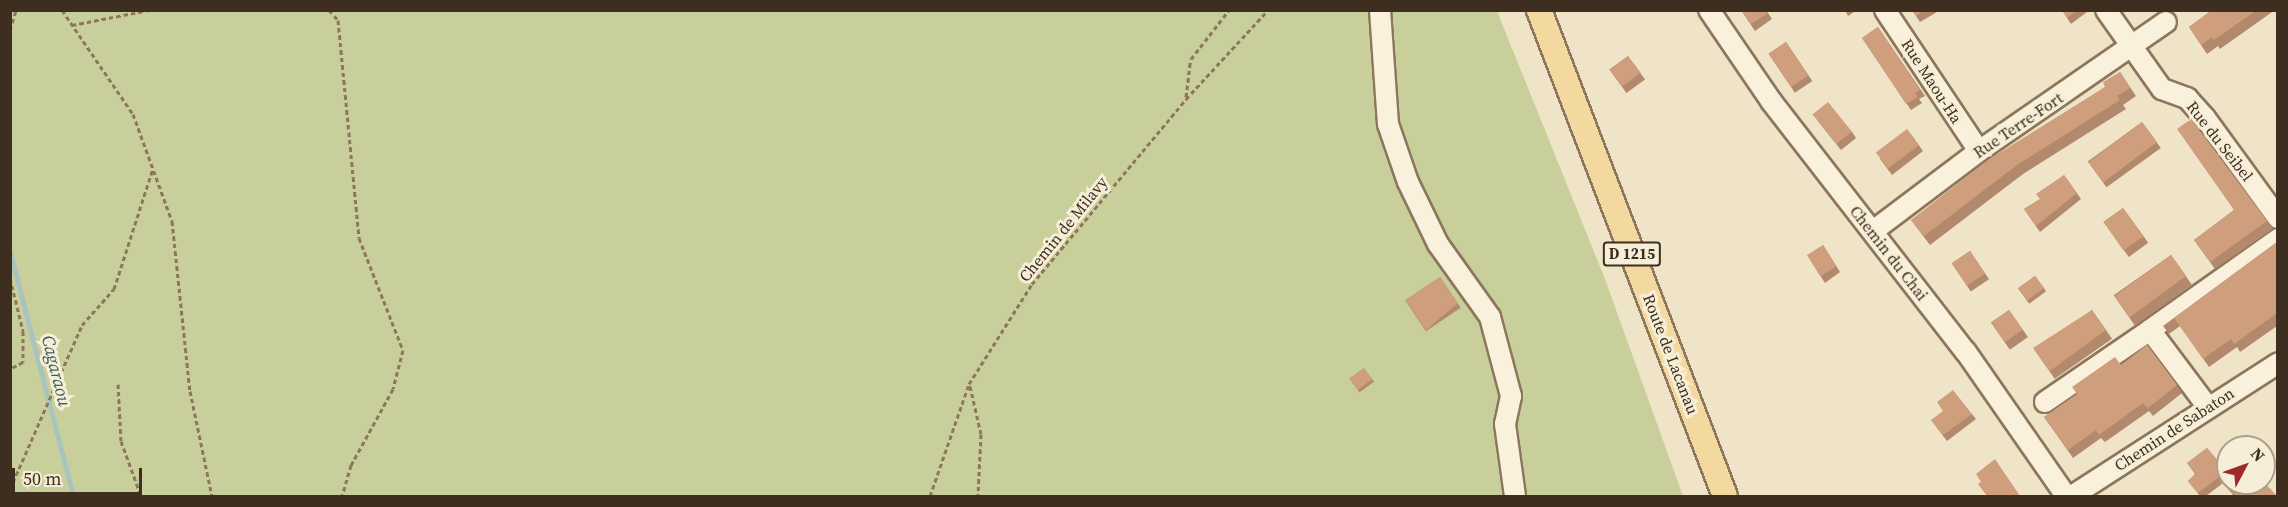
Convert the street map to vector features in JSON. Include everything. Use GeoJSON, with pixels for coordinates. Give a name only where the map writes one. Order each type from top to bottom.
{"type":"FeatureCollection","features":[{"type":"Feature","properties":{"kind":"main road","name":"Route de Lacanau"},"geometry":{"type":"LineString","coordinates":[[1539,10],[1725,496]]}},
{"type":"Feature","properties":{"kind":"street"},"geometry":{"type":"LineString","coordinates":[[1380,10],[1388,124],[1407,182],[1438,244],[1490,317],[1511,396],[1505,424],[1515,496]]}},
{"type":"Feature","properties":{"kind":"street","name":"Chemin du Chai"},"geometry":{"type":"LineString","coordinates":[[1709,10],[1771,101],[1966,352],[2066,496]]}},
{"type":"Feature","properties":{"kind":"street","name":"Rue Maou-Ha"},"geometry":{"type":"LineString","coordinates":[[1886,10],[1978,151]]}},
{"type":"Feature","properties":{"kind":"street","name":"Rue du Seibel"},"geometry":{"type":"LineString","coordinates":[[2106,10],[2162,90],[2187,98],[2205,118],[2277,218]]}},
{"type":"Feature","properties":{"kind":"street","name":"Rue Terre-Fort"},"geometry":{"type":"LineString","coordinates":[[1873,231],[1978,151],[2166,22]]}},
{"type":"Feature","properties":{"kind":"street"},"geometry":{"type":"LineString","coordinates":[[2045,402],[2277,239]]}},
{"type":"Feature","properties":{"kind":"street"},"geometry":{"type":"LineString","coordinates":[[2150,330],[2207,406]]}},
{"type":"Feature","properties":{"kind":"street","name":"Chemin de Sabaton"},"geometry":{"type":"LineString","coordinates":[[2072,496],[2207,406],[2277,363]]}},
{"type":"Feature","properties":{"kind":"path"},"geometry":{"type":"LineString","coordinates":[[10,30],[16,10]]}},
{"type":"Feature","properties":{"kind":"path"},"geometry":{"type":"LineString","coordinates":[[62,10],[133,114],[172,220],[190,391],[212,496]]}},
{"type":"Feature","properties":{"kind":"path"},"geometry":{"type":"LineString","coordinates":[[72,25],[149,10]]}},
{"type":"Feature","properties":{"kind":"path"},"geometry":{"type":"LineString","coordinates":[[329,10],[338,20],[359,238],[403,350],[393,389],[351,465],[342,496]]}},
{"type":"Feature","properties":{"kind":"path"},"geometry":{"type":"LineString","coordinates":[[1186,99],[1191,59],[1228,10]]}},
{"type":"Feature","properties":{"kind":"path","name":"Chemin de Milavy"},"geometry":{"type":"LineString","coordinates":[[930,496],[969,384],[1032,284],[1186,99],[1268,10]]}},
{"type":"Feature","properties":{"kind":"path"},"geometry":{"type":"LineString","coordinates":[[10,489],[82,325],[114,289],[153,168]]}},
{"type":"Feature","properties":{"kind":"path"},"geometry":{"type":"LineString","coordinates":[[10,279],[23,331],[23,362],[10,369]]}},
{"type":"Feature","properties":{"kind":"path"},"geometry":{"type":"LineString","coordinates":[[118,384],[121,441],[141,496]]}},
{"type":"Feature","properties":{"kind":"path"},"geometry":{"type":"LineString","coordinates":[[969,384],[981,434],[978,496]]}},
{"type":"Feature","properties":{"kind":"green space"},"geometry":{"type":"Polygon","coordinates":[[[10,11],[1497,11],[1605,279],[1683,496],[11,496],[10,11]]]}},
{"type":"Feature","properties":{"kind":"building"},"geometry":{"type":"Polygon","coordinates":[[[1741,10],[1766,10],[1768,13],[1751,24],[1741,10]]]}},
{"type":"Feature","properties":{"kind":"building"},"geometry":{"type":"Polygon","coordinates":[[[1912,10],[1925,10],[1916,16],[1912,10]]]}},
{"type":"Feature","properties":{"kind":"building"},"geometry":{"type":"Polygon","coordinates":[[[2062,10],[2077,10],[2067,18],[2062,10]]]}},
{"type":"Feature","properties":{"kind":"building"},"geometry":{"type":"Polygon","coordinates":[[[2212,10],[2257,10],[2214,40],[2212,37],[2201,45],[2189,27],[2212,10]]]}},
{"type":"Feature","properties":{"kind":"building"},"geometry":{"type":"Polygon","coordinates":[[[1878,27],[1920,90],[1915,93],[1918,97],[1906,104],[1862,38],[1878,27]]]}},
{"type":"Feature","properties":{"kind":"building"},"geometry":{"type":"Polygon","coordinates":[[[1786,42],[1808,75],[1791,87],[1769,54],[1786,42]]]}},
{"type":"Feature","properties":{"kind":"building"},"geometry":{"type":"Polygon","coordinates":[[[1628,56],[1641,73],[1622,87],[1610,70],[1628,56]]]}},
{"type":"Feature","properties":{"kind":"building"},"geometry":{"type":"Polygon","coordinates":[[[2120,72],[2130,88],[2117,96],[2120,100],[2017,165],[1924,236],[1911,220],[1988,160],[2105,87],[2103,82],[2120,72]]]}},
{"type":"Feature","properties":{"kind":"building"},"geometry":{"type":"Polygon","coordinates":[[[1828,102],[1852,132],[1836,144],[1812,115],[1828,102]]]}},
{"type":"Feature","properties":{"kind":"building"},"geometry":{"type":"Polygon","coordinates":[[[2191,119],[2267,221],[2210,262],[2194,240],[2234,210],[2177,129],[2191,119]]]}},
{"type":"Feature","properties":{"kind":"building"},"geometry":{"type":"Polygon","coordinates":[[[2142,122],[2157,142],[2104,182],[2088,162],[2142,122]]]}},
{"type":"Feature","properties":{"kind":"building"},"geometry":{"type":"Polygon","coordinates":[[[1907,129],[1919,145],[1888,168],[1876,152],[1907,129]]]}},
{"type":"Feature","properties":{"kind":"building"},"geometry":{"type":"Polygon","coordinates":[[[2064,175],[2077,193],[2036,226],[2024,209],[2040,199],[2036,194],[2064,175]]]}},
{"type":"Feature","properties":{"kind":"building"},"geometry":{"type":"Polygon","coordinates":[[[2123,208],[2143,237],[2123,250],[2103,222],[2123,208]]]}},
{"type":"Feature","properties":{"kind":"building"},"geometry":{"type":"Polygon","coordinates":[[[2277,242],[2277,313],[2234,344],[2231,339],[2203,359],[2174,318],[2163,326],[2277,242]]]}},
{"type":"Feature","properties":{"kind":"building"},"geometry":{"type":"Polygon","coordinates":[[[1823,245],[1836,266],[1820,276],[1807,255],[1823,245]]]}},
{"type":"Feature","properties":{"kind":"building"},"geometry":{"type":"Polygon","coordinates":[[[1970,251],[1985,273],[1967,286],[1952,263],[1970,251]]]}},
{"type":"Feature","properties":{"kind":"building"},"geometry":{"type":"Polygon","coordinates":[[[2171,255],[2186,276],[2130,317],[2114,296],[2171,255]]]}},
{"type":"Feature","properties":{"kind":"building"},"geometry":{"type":"Polygon","coordinates":[[[2035,276],[2044,288],[2027,301],[2018,289],[2035,276]]]}},
{"type":"Feature","properties":{"kind":"building"},"geometry":{"type":"Polygon","coordinates":[[[1440,277],[1458,303],[1426,330],[1405,300],[1440,277]]]}},
{"type":"Feature","properties":{"kind":"building"},"geometry":{"type":"Polygon","coordinates":[[[2009,310],[2023,330],[2005,342],[1991,323],[2009,310]]]}},
{"type":"Feature","properties":{"kind":"building"},"geometry":{"type":"Polygon","coordinates":[[[2092,310],[2106,330],[2050,371],[2033,348],[2092,310]]]}},
{"type":"Feature","properties":{"kind":"building"},"geometry":{"type":"Polygon","coordinates":[[[2147,345],[2177,385],[2148,408],[2143,403],[2099,435],[2096,430],[2068,450],[2044,417],[2077,394],[2072,387],[2115,357],[2121,365],[2147,345]]]}},
{"type":"Feature","properties":{"kind":"building"},"geometry":{"type":"Polygon","coordinates":[[[1364,368],[1372,379],[1358,390],[1349,379],[1364,368]]]}},
{"type":"Feature","properties":{"kind":"building"},"geometry":{"type":"Polygon","coordinates":[[[1953,390],[1972,414],[1943,435],[1931,420],[1943,411],[1937,402],[1953,390]]]}},
{"type":"Feature","properties":{"kind":"building"},"geometry":{"type":"Polygon","coordinates":[[[2207,448],[2216,458],[2216,479],[2198,493],[2188,481],[2196,474],[2187,463],[2207,448]]]}},
{"type":"Feature","properties":{"kind":"building"},"geometry":{"type":"Polygon","coordinates":[[[1995,459],[2020,496],[1987,496],[1978,484],[1981,482],[1976,474],[1995,459]]]}},
{"type":"Feature","properties":{"kind":"building"},"geometry":{"type":"Polygon","coordinates":[[[2235,495],[2277,496],[2236,496],[2235,495]]]}},
{"type":"Feature","properties":{"kind":"waterway","name":"Cagaraou"},"geometry":{"type":"LineString","coordinates":[[10,252],[73,496]]}}]}
